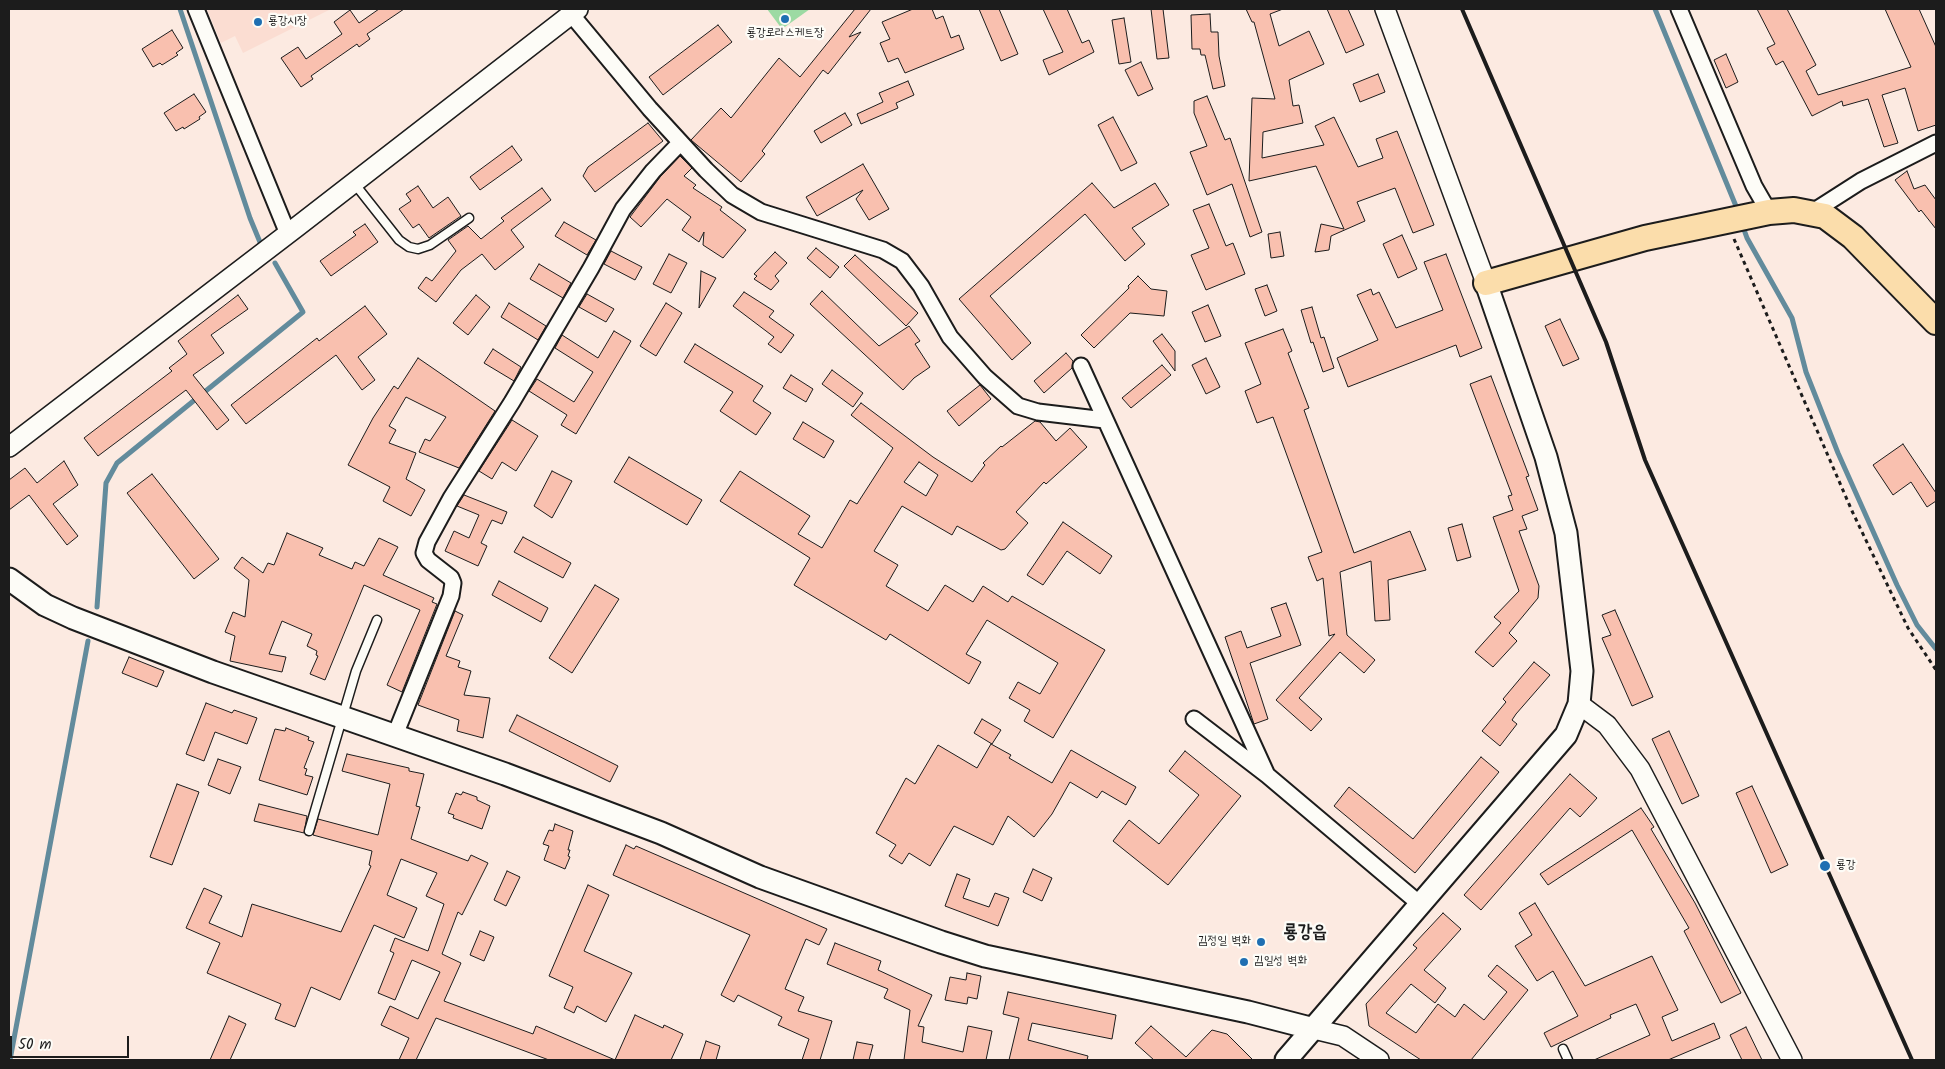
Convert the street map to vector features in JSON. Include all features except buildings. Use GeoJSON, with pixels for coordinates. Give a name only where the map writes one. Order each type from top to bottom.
{"type":"FeatureCollection","features":[{"type":"Feature","properties":{"kind":"main road"},"geometry":{"type":"LineString","coordinates":[[1286,1060],[1566,735],[1579,704],[1582,671],[1566,532],[1546,457],[1486,283],[1645,238],[1744,217],[1794,210],[1825,216],[1854,237],[1936,322]]}},
{"type":"Feature","properties":{"kind":"main road"},"geometry":{"type":"LineString","coordinates":[[9,579],[45,605],[213,672],[395,735],[660,833],[760,877],[985,956],[1239,1010],[1314,1029]]}},
{"type":"Feature","properties":{"kind":"street"},"geometry":{"type":"LineString","coordinates":[[196,9],[288,234]]}},
{"type":"Feature","properties":{"kind":"street"},"geometry":{"type":"LineString","coordinates":[[1385,9],[1486,283]]}},
{"type":"Feature","properties":{"kind":"street"},"geometry":{"type":"LineString","coordinates":[[1678,9],[1754,186],[1744,217]]}},
{"type":"Feature","properties":{"kind":"street"},"geometry":{"type":"LineString","coordinates":[[9,447],[288,234],[574,11],[650,110],[732,195],[761,212],[883,250],[902,261],[921,286],[950,337],[985,377],[1018,406],[1038,412],[1105,420]]}},
{"type":"Feature","properties":{"kind":"street"},"geometry":{"type":"LineString","coordinates":[[395,735],[451,596],[452,578],[428,560],[424,553],[426,542],[586,277],[623,209],[653,171],[680,143]]}},
{"type":"Feature","properties":{"kind":"street"},"geometry":{"type":"LineString","coordinates":[[1811,213],[1861,181],[1936,143]]}},
{"type":"Feature","properties":{"kind":"street"},"geometry":{"type":"LineString","coordinates":[[1081,366],[1267,775]]}},
{"type":"Feature","properties":{"kind":"street"},"geometry":{"type":"LineString","coordinates":[[1579,704],[1607,725],[1640,769],[1792,1060]]}},
{"type":"Feature","properties":{"kind":"street"},"geometry":{"type":"LineString","coordinates":[[1194,719],[1267,775],[1421,905]]}},
{"type":"Feature","properties":{"kind":"street"},"geometry":{"type":"LineString","coordinates":[[1314,1029],[1343,1036],[1379,1060]]}},
{"type":"Feature","properties":{"kind":"lane"},"geometry":{"type":"LineString","coordinates":[[354,183],[399,240],[408,248],[418,250],[430,245],[469,218]]}},
{"type":"Feature","properties":{"kind":"lane"},"geometry":{"type":"LineString","coordinates":[[309,832],[356,671],[377,620]]}},
{"type":"Feature","properties":{"kind":"lane"},"geometry":{"type":"LineString","coordinates":[[1563,1049],[1568,1060]]}},
{"type":"Feature","properties":{"kind":"path"},"geometry":{"type":"LineString","coordinates":[[1744,217],[1757,287],[1852,512],[1908,628],[1936,670]]}},
{"type":"Feature","properties":{"kind":"shaded area","name":"룡강시장"},"geometry":{"type":"Polygon","coordinates":[[[207,9],[331,9],[243,53],[235,36],[221,43],[207,9]]]}},
{"type":"Feature","properties":{"kind":"green space","name":"룡강로라스케트장"},"geometry":{"type":"Polygon","coordinates":[[[767,9],[810,9],[782,29],[767,9]]]}},
{"type":"Feature","properties":{"kind":"waterway"},"geometry":{"type":"LineString","coordinates":[[180,9],[250,218],[262,247]]}},
{"type":"Feature","properties":{"kind":"waterway"},"geometry":{"type":"LineString","coordinates":[[1655,9],[1738,211]]}},
{"type":"Feature","properties":{"kind":"waterway"},"geometry":{"type":"LineString","coordinates":[[1742,224],[1747,238],[1792,318],[1806,372],[1838,453],[1897,585],[1917,625],[1936,649]]}},
{"type":"Feature","properties":{"kind":"waterway"},"geometry":{"type":"LineString","coordinates":[[97,607],[106,483],[117,463],[303,312],[275,263]]}},
{"type":"Feature","properties":{"kind":"waterway"},"geometry":{"type":"LineString","coordinates":[[10,1060],[88,641]]}},
{"type":"Feature","properties":{"kind":"railway"},"geometry":{"type":"LineString","coordinates":[[1462,9],[1606,342],[1645,460],[1912,1060]]}},
{"type":"Feature","properties":{"kind":"place","name":"룡강로라스케트장"},"geometry":{"type":"Point","coordinates":[785,19]}},
{"type":"Feature","properties":{"kind":"place","name":"룡강시장"},"geometry":{"type":"Point","coordinates":[258,22]}},
{"type":"Feature","properties":{"kind":"place","name":"룡강"},"geometry":{"type":"Point","coordinates":[1825,866]}},
{"type":"Feature","properties":{"kind":"place","name":"김정일 벽화"},"geometry":{"type":"Point","coordinates":[1261,942]}},
{"type":"Feature","properties":{"kind":"place","name":"김일성 벽화"},"geometry":{"type":"Point","coordinates":[1244,962]}},
{"type":"Feature","properties":{"kind":"district","name":"룡강읍"},"geometry":{"type":"Point","coordinates":[1305,934]}}]}
